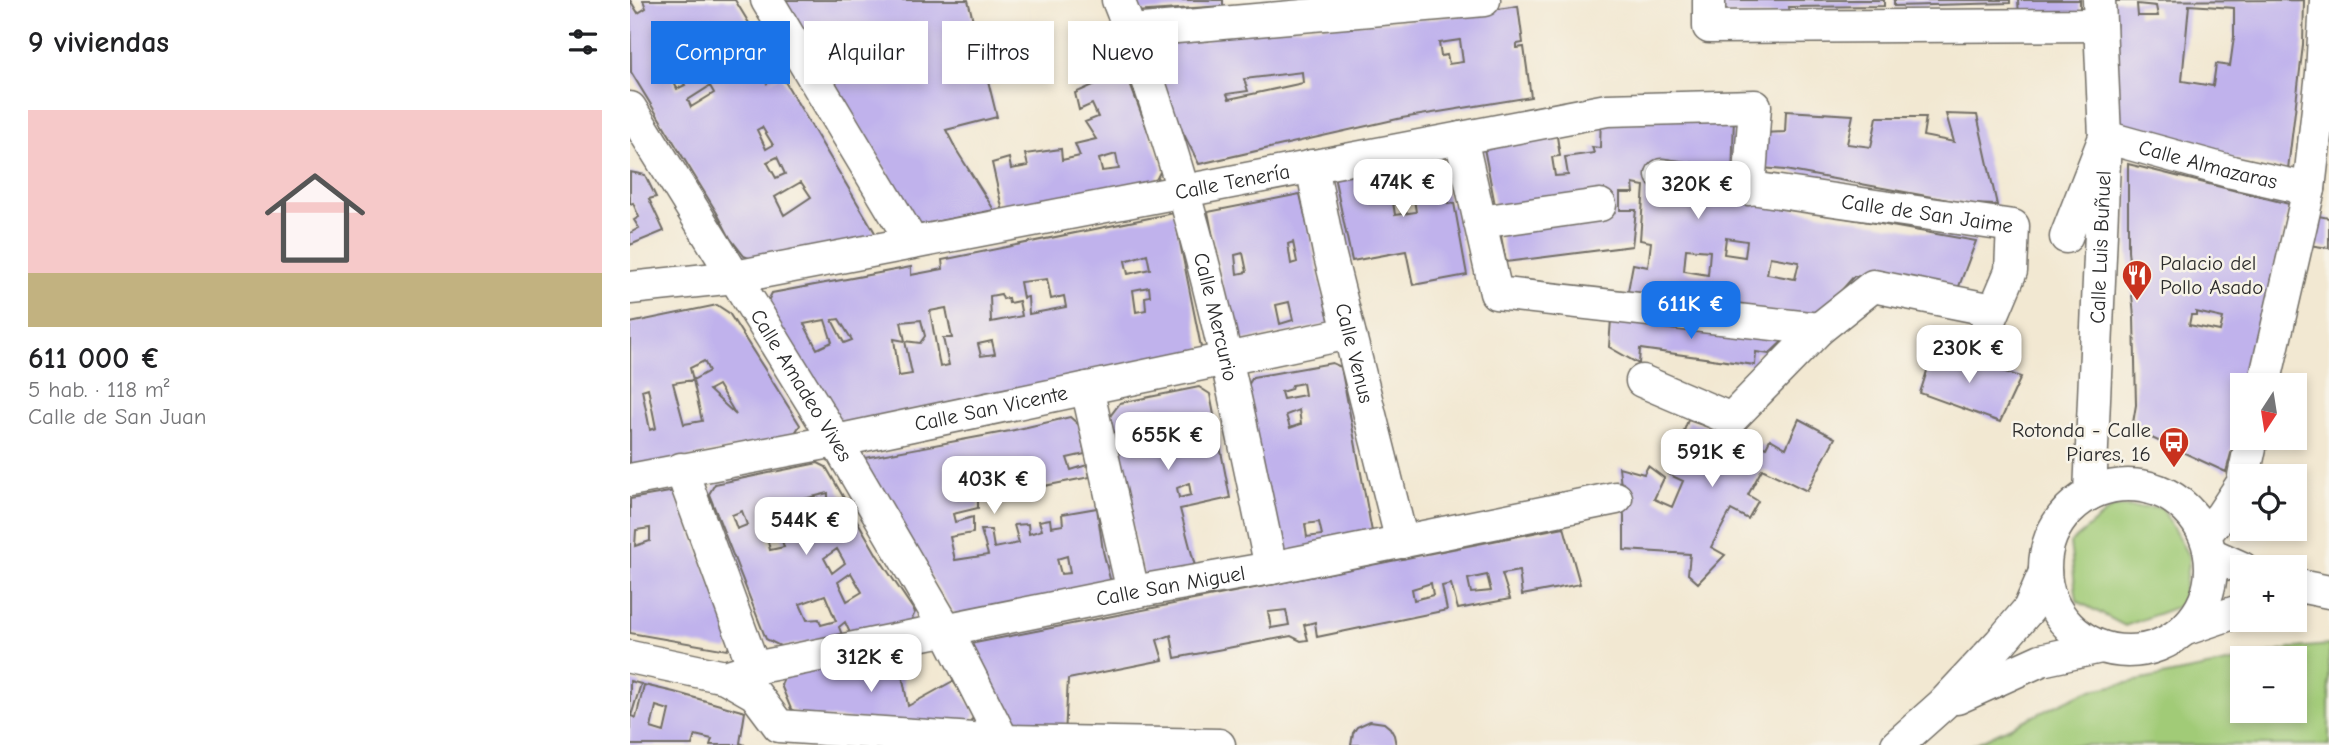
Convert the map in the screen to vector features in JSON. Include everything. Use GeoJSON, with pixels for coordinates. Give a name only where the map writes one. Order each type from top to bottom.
{"type":"FeatureCollection","features":[{"type":"Feature","properties":{"kind":"street"},"geometry":{"type":"LineString","coordinates":[[766,0],[912,242]]}},
{"type":"Feature","properties":{"kind":"street","name":"Calle Mercurio"},"geometry":{"type":"LineString","coordinates":[[1118,0],[1127,21]]}},
{"type":"Feature","properties":{"kind":"street"},"geometry":{"type":"LineString","coordinates":[[1178,27],[1484,0]]}},
{"type":"Feature","properties":{"kind":"street"},"geometry":{"type":"LineString","coordinates":[[1709,0],[1709,27],[2099,13]]}},
{"type":"Feature","properties":{"kind":"street"},"geometry":{"type":"LineString","coordinates":[[2267,373],[2309,189],[2321,154],[2326,0]]}},
{"type":"Feature","properties":{"kind":"street","name":"Calle Luis Buñuel"},"geometry":{"type":"LineString","coordinates":[[2090,494],[2105,137],[2099,13]]}},
{"type":"Feature","properties":{"kind":"street","name":"Calle Mercurio"},"geometry":{"type":"LineString","coordinates":[[1149,84],[1184,190],[1228,360],[1271,568]]}},
{"type":"Feature","properties":{"kind":"street","name":"Calle Tenería"},"geometry":{"type":"LineString","coordinates":[[630,288],[735,277],[1607,110],[1755,106],[1749,189]]}},
{"type":"Feature","properties":{"kind":"street","name":"Calle Amadeo Vives"},"geometry":{"type":"LineString","coordinates":[[630,108],[640,145],[735,277],[836,441],[947,631],[1003,741]]}},
{"type":"Feature","properties":{"kind":"street"},"geometry":{"type":"LineString","coordinates":[[2067,237],[2105,137]]}},
{"type":"Feature","properties":{"kind":"street","name":"Calle Almazaras"},"geometry":{"type":"LineString","coordinates":[[2105,137],[2232,172],[2309,189]]}},
{"type":"Feature","properties":{"kind":"street"},"geometry":{"type":"LineString","coordinates":[[1461,138],[1496,293],[1819,329]]}},
{"type":"Feature","properties":{"kind":"street","name":"Calle Venus"},"geometry":{"type":"LineString","coordinates":[[1312,166],[1328,252],[1402,542]]}},
{"type":"Feature","properties":{"kind":"street"},"geometry":{"type":"LineString","coordinates":[[1662,175],[1749,189]]}},
{"type":"Feature","properties":{"kind":"street","name":"Calle de San Jaime"},"geometry":{"type":"LineString","coordinates":[[1749,189],[2013,226],[2011,271],[1976,354]]}},
{"type":"Feature","properties":{"kind":"street"},"geometry":{"type":"LineString","coordinates":[[1480,222],[1600,205]]}},
{"type":"Feature","properties":{"kind":"street"},"geometry":{"type":"LineString","coordinates":[[1642,381],[1731,419],[1819,329],[1873,286],[1993,310]]}},
{"type":"Feature","properties":{"kind":"street","name":"Calle San Vicente"},"geometry":{"type":"LineString","coordinates":[[630,480],[836,441],[1349,333]]}},
{"type":"Feature","properties":{"kind":"street"},"geometry":{"type":"LineString","coordinates":[[1087,388],[1133,592]]}},
{"type":"Feature","properties":{"kind":"street"},"geometry":{"type":"LineString","coordinates":[[681,470],[754,668]]}},
{"type":"Feature","properties":{"kind":"street"},"geometry":{"type":"LineString","coordinates":[[2186,629],[2203,607],[2211,582],[2208,544],[2190,511],[2169,495],[2143,486],[2116,486],[2090,494],[2071,508],[2056,526],[2047,549],[2045,572],[2050,597],[2062,618],[2080,636],[2101,647],[2124,652],[2146,649],[2167,642],[2186,629],[2230,614]]}},
{"type":"Feature","properties":{"kind":"street","name":"Calle San Miguel"},"geometry":{"type":"LineString","coordinates":[[724,677],[754,668],[1616,498]]}},
{"type":"Feature","properties":{"kind":"street"},"geometry":{"type":"LineString","coordinates":[[2208,544],[2230,502]]}},
{"type":"Feature","properties":{"kind":"street"},"geometry":{"type":"LineString","coordinates":[[2208,544],[2230,560]]}},
{"type":"Feature","properties":{"kind":"street"},"geometry":{"type":"LineString","coordinates":[[1897,745],[1943,705],[2029,609],[2045,572]]}},
{"type":"Feature","properties":{"kind":"street"},"geometry":{"type":"LineString","coordinates":[[2307,588],[2329,592]]}},
{"type":"Feature","properties":{"kind":"street"},"geometry":{"type":"LineString","coordinates":[[2307,609],[2329,612]]}},
{"type":"Feature","properties":{"kind":"street"},"geometry":{"type":"LineString","coordinates":[[1943,705],[2041,660],[2101,647]]}},
{"type":"Feature","properties":{"kind":"street"},"geometry":{"type":"LineString","coordinates":[[630,657],[724,677],[755,694],[779,726],[1003,741],[1219,745]]}},
{"type":"Feature","properties":{"kind":"green space"},"geometry":{"type":"Polygon","coordinates":[[[2113,507],[2162,508],[2189,557],[2182,605],[2125,626],[2077,601],[2070,543],[2113,507]]]}},
{"type":"Feature","properties":{"kind":"green space"},"geometry":{"type":"Polygon","coordinates":[[[2329,645],[2329,745],[1972,745],[2087,691],[2230,662],[2230,723],[2307,723],[2307,647],[2329,645]]]}},
{"type":"Feature","properties":{"kind":"building"},"geometry":{"type":"Polygon","coordinates":[[[630,0],[638,13],[646,8],[643,0],[735,0],[748,21],[651,21],[651,84],[675,84],[677,89],[684,84],[786,84],[880,241],[751,259],[744,256],[730,238],[631,72],[630,0]],[[710,86],[688,100],[691,107],[714,93],[710,86]],[[762,127],[757,130],[766,149],[773,145],[762,127]],[[777,157],[767,162],[776,178],[785,174],[777,157]],[[801,182],[775,197],[784,215],[811,197],[801,182]]]}},
{"type":"Feature","properties":{"kind":"building"},"geometry":{"type":"Polygon","coordinates":[[[784,0],[968,0],[973,21],[942,21],[942,84],[989,84],[997,117],[946,130],[994,210],[919,225],[834,84],[928,84],[928,21],[804,21],[804,33],[784,0]]]}},
{"type":"Feature","properties":{"kind":"building"},"geometry":{"type":"Polygon","coordinates":[[[1128,0],[1223,0],[1223,6],[1134,12],[1128,0]]]}},
{"type":"Feature","properties":{"kind":"building"},"geometry":{"type":"Polygon","coordinates":[[[1719,0],[1884,0],[1884,6],[1789,7],[1790,15],[1719,15],[1719,0]]]}},
{"type":"Feature","properties":{"kind":"building"},"geometry":{"type":"Polygon","coordinates":[[[1894,0],[2010,0],[2010,3],[1894,6],[1894,0]]]}},
{"type":"Feature","properties":{"kind":"building"},"geometry":{"type":"Polygon","coordinates":[[[2018,0],[2080,0],[2080,13],[2019,16],[2018,0]]]}},
{"type":"Feature","properties":{"kind":"building"},"geometry":{"type":"Polygon","coordinates":[[[2304,0],[2303,45],[2288,169],[2211,155],[2113,125],[2105,1],[2304,0]],[[2137,4],[2138,16],[2158,16],[2156,6],[2137,4]],[[2189,5],[2182,81],[2213,86],[2216,64],[2230,66],[2234,8],[2189,5]]]}},
{"type":"Feature","properties":{"kind":"building"},"geometry":{"type":"Polygon","coordinates":[[[1518,6],[1523,43],[1517,44],[1517,48],[1524,47],[1531,97],[1402,118],[1199,164],[1170,107],[1162,84],[1178,84],[1178,42],[1208,41],[1205,33],[1434,19],[1518,6]],[[1460,40],[1439,43],[1441,56],[1447,55],[1449,64],[1463,62],[1460,40]],[[1302,72],[1244,79],[1248,91],[1227,94],[1229,99],[1303,83],[1302,72]]]}},
{"type":"Feature","properties":{"kind":"building"},"geometry":{"type":"Polygon","coordinates":[[[1095,84],[1130,84],[1162,168],[1156,180],[1003,212],[992,163],[1009,158],[1011,169],[1028,166],[1025,154],[1061,149],[1062,160],[1080,156],[1075,144],[1096,139],[1085,122],[1098,117],[1092,104],[1079,110],[1075,93],[1095,84]],[[1116,154],[1099,159],[1102,171],[1119,169],[1116,154]]]}},
{"type":"Feature","properties":{"kind":"building"},"geometry":{"type":"Polygon","coordinates":[[[1786,111],[1853,115],[1847,144],[1871,147],[1877,117],[1926,117],[1923,136],[1954,142],[1946,114],[1977,115],[1997,205],[1970,204],[1762,168],[1761,133],[1785,132],[1786,111]]]}},
{"type":"Feature","properties":{"kind":"building"},"geometry":{"type":"Polygon","coordinates":[[[1601,115],[1734,116],[1732,179],[1779,206],[1976,241],[1958,289],[1854,276],[1818,317],[1627,296],[1633,264],[1648,267],[1651,242],[1640,240],[1644,186],[1633,184],[1634,193],[1620,193],[1620,210],[1636,210],[1632,246],[1506,262],[1483,143],[1556,130],[1560,156],[1552,157],[1555,176],[1568,175],[1565,157],[1594,153],[1592,147],[1600,148],[1601,115]],[[1726,238],[1724,254],[1745,257],[1747,241],[1726,238]],[[1686,249],[1684,271],[1708,275],[1710,251],[1686,249]],[[1770,257],[1767,274],[1795,279],[1799,262],[1770,257]]]}},
{"type":"Feature","properties":{"kind":"building"},"geometry":{"type":"Polygon","coordinates":[[[1440,159],[1448,204],[1454,203],[1467,275],[1413,285],[1406,251],[1352,261],[1334,176],[1440,159]],[[1414,199],[1393,202],[1395,215],[1416,212],[1414,199]]]}},
{"type":"Feature","properties":{"kind":"building"},"geometry":{"type":"Polygon","coordinates":[[[2128,164],[2289,204],[2251,373],[2230,373],[2232,450],[2226,472],[2132,429],[2136,405],[2134,317],[2128,250],[2128,164]],[[2196,312],[2196,315],[2191,315],[2189,325],[2220,331],[2223,318],[2196,312]]]}},
{"type":"Feature","properties":{"kind":"building"},"geometry":{"type":"Polygon","coordinates":[[[630,172],[645,175],[656,197],[649,199],[664,231],[630,245],[630,233],[639,228],[634,220],[639,217],[633,203],[630,204],[630,172]]]}},
{"type":"Feature","properties":{"kind":"building"},"geometry":{"type":"Polygon","coordinates":[[[1300,194],[1330,324],[1234,342],[1208,212],[1300,194]],[[1293,242],[1288,244],[1291,264],[1297,262],[1293,242]],[[1243,253],[1235,255],[1237,274],[1247,272],[1243,253]],[[1289,302],[1276,305],[1280,324],[1293,320],[1289,302]]]}},
{"type":"Feature","properties":{"kind":"building"},"geometry":{"type":"Polygon","coordinates":[[[1174,213],[1201,347],[1196,358],[842,424],[764,309],[772,293],[911,267],[911,275],[943,269],[942,260],[1174,213]],[[1147,254],[1125,261],[1128,274],[1150,269],[1147,254]],[[1047,279],[1020,282],[1023,298],[1028,297],[1029,314],[1066,307],[1064,296],[1051,299],[1047,279]],[[1149,287],[1133,290],[1136,312],[1146,310],[1145,297],[1150,296],[1149,287]],[[1001,294],[990,296],[991,322],[1022,316],[1019,301],[1009,303],[1008,298],[1003,299],[1001,294]],[[946,308],[930,311],[940,367],[949,365],[943,338],[952,338],[946,308]],[[839,319],[832,320],[844,343],[852,340],[839,319]],[[825,320],[804,324],[817,349],[832,342],[825,320]],[[921,320],[901,322],[905,341],[920,343],[925,336],[921,320]],[[894,339],[899,376],[912,374],[905,341],[894,339]],[[992,341],[978,344],[981,356],[995,354],[992,341]]]}},
{"type":"Feature","properties":{"kind":"building"},"geometry":{"type":"Polygon","coordinates":[[[2308,214],[2329,218],[2329,248],[2302,244],[2308,214]]]}},
{"type":"Feature","properties":{"kind":"building"},"geometry":{"type":"Polygon","coordinates":[[[717,305],[729,313],[800,425],[793,436],[630,469],[630,323],[717,305]],[[704,361],[690,368],[693,380],[709,371],[704,361]],[[693,380],[673,383],[684,424],[702,421],[693,380]],[[718,385],[709,390],[736,415],[718,385]],[[648,388],[642,390],[650,430],[656,428],[648,388]]]}},
{"type":"Feature","properties":{"kind":"building"},"geometry":{"type":"Polygon","coordinates":[[[1611,319],[1790,334],[1769,354],[1756,352],[1755,365],[1640,349],[1639,364],[1609,347],[1611,319]]]}},
{"type":"Feature","properties":{"kind":"building"},"geometry":{"type":"Polygon","coordinates":[[[1934,349],[2021,377],[2000,422],[1920,393],[1934,349]]]}},
{"type":"Feature","properties":{"kind":"building"},"geometry":{"type":"Polygon","coordinates":[[[1332,363],[1341,367],[1373,537],[1275,555],[1244,392],[1253,377],[1332,363]],[[1303,383],[1292,385],[1291,389],[1281,392],[1283,399],[1305,395],[1303,383]],[[1299,410],[1286,415],[1290,428],[1301,424],[1299,410]],[[1319,522],[1305,524],[1307,537],[1322,535],[1319,522]]]}},
{"type":"Feature","properties":{"kind":"building"},"geometry":{"type":"Polygon","coordinates":[[[1199,387],[1210,394],[1230,498],[1180,509],[1196,570],[1145,581],[1108,419],[1120,403],[1199,387]],[[1149,431],[1134,434],[1138,452],[1152,449],[1149,431]],[[1189,483],[1177,488],[1179,498],[1191,495],[1189,483]]]}},
{"type":"Feature","properties":{"kind":"building"},"geometry":{"type":"Polygon","coordinates":[[[1070,417],[1079,425],[1085,454],[1067,458],[1071,470],[1087,465],[1090,477],[978,499],[978,508],[953,514],[955,522],[973,517],[973,533],[950,537],[955,560],[988,555],[981,530],[991,530],[994,548],[1019,543],[1014,525],[1028,524],[1029,534],[1042,530],[1039,521],[1050,519],[1051,527],[1063,525],[1062,514],[1097,508],[1103,551],[1112,587],[958,618],[861,468],[864,458],[1070,417]],[[1067,556],[1057,559],[1061,574],[1070,573],[1067,556]]]}},
{"type":"Feature","properties":{"kind":"building"},"geometry":{"type":"Polygon","coordinates":[[[1799,419],[1835,438],[1807,491],[1762,469],[1748,495],[1758,501],[1748,519],[1731,510],[1711,547],[1725,555],[1698,583],[1688,574],[1690,554],[1624,550],[1619,467],[1644,474],[1648,466],[1664,478],[1654,499],[1672,507],[1683,481],[1668,474],[1688,420],[1766,447],[1770,439],[1786,448],[1799,419]]]}},
{"type":"Feature","properties":{"kind":"building"},"geometry":{"type":"Polygon","coordinates":[[[818,463],[826,467],[877,555],[915,612],[910,623],[850,633],[845,622],[839,627],[842,635],[782,647],[766,639],[709,494],[715,484],[818,463]],[[828,493],[804,499],[810,518],[821,511],[819,505],[828,499],[828,493]],[[742,511],[732,515],[737,529],[747,525],[742,511]],[[779,532],[767,537],[770,550],[784,547],[779,532]],[[837,549],[824,558],[832,573],[845,563],[837,549]],[[851,573],[838,582],[847,601],[862,592],[851,573]],[[825,595],[800,604],[807,620],[819,619],[821,625],[836,621],[825,595]]]}},
{"type":"Feature","properties":{"kind":"building"},"geometry":{"type":"Polygon","coordinates":[[[675,491],[733,640],[727,650],[630,633],[630,499],[675,491]],[[650,528],[636,530],[635,546],[650,541],[650,528]]]}},
{"type":"Feature","properties":{"kind":"building"},"geometry":{"type":"Polygon","coordinates":[[[1564,527],[1580,584],[1522,595],[1519,571],[1502,574],[1510,599],[1458,609],[1451,584],[1442,586],[1447,610],[1317,637],[1315,622],[1304,625],[1308,640],[1301,641],[1291,636],[1175,658],[1171,635],[1157,640],[1163,660],[1068,679],[1065,736],[1016,734],[970,644],[1564,527]],[[1487,575],[1468,579],[1471,593],[1491,591],[1487,575]],[[1431,583],[1412,589],[1414,600],[1433,595],[1431,583]],[[1286,610],[1268,612],[1271,628],[1289,625],[1286,610]]]}},
{"type":"Feature","properties":{"kind":"building"},"geometry":{"type":"Polygon","coordinates":[[[898,652],[908,706],[953,681],[975,713],[969,726],[802,716],[791,709],[781,685],[788,670],[898,652]]]}},
{"type":"Feature","properties":{"kind":"building"},"geometry":{"type":"Polygon","coordinates":[[[630,681],[641,684],[631,716],[636,718],[644,685],[745,712],[740,743],[745,745],[710,745],[712,739],[695,735],[692,745],[630,745],[630,681]],[[656,706],[651,728],[664,732],[669,710],[656,706]]]}},
{"type":"Feature","properties":{"kind":"building"},"geometry":{"type":"Polygon","coordinates":[[[1370,721],[1384,723],[1390,728],[1396,745],[1351,745],[1357,727],[1370,721]]]}},
{"type":"Feature","properties":{"kind":"place","name":"Palacio del Pollo Asado"},"geometry":{"type":"Point","coordinates":[2137,302]}},
{"type":"Feature","properties":{"kind":"place","name":"Rotonda - Calle Piares, 16"},"geometry":{"type":"Point","coordinates":[2174,469]}}]}
